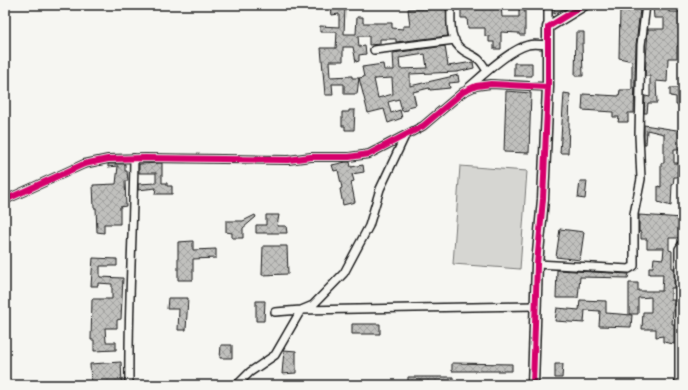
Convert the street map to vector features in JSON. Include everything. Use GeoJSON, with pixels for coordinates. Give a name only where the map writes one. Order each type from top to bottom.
{"type":"FeatureCollection","features":[{"type":"Feature","properties":{"kind":"street"},"geometry":{"type":"LineString","coordinates":[[451,5],[451,32],[454,40],[463,51],[480,58],[487,71]]}},
{"type":"Feature","properties":{"kind":"street"},"geometry":{"type":"LineString","coordinates":[[533,385],[537,264],[543,199],[548,87],[548,5]]}},
{"type":"Feature","properties":{"kind":"street"},"geometry":{"type":"LineString","coordinates":[[548,27],[584,5]]}},
{"type":"Feature","properties":{"kind":"street"},"geometry":{"type":"LineString","coordinates":[[537,264],[629,268],[634,266],[634,214],[641,179],[639,135],[641,45],[646,5]]}},
{"type":"Feature","properties":{"kind":"street"},"geometry":{"type":"LineString","coordinates":[[374,50],[454,40]]}},
{"type":"Feature","properties":{"kind":"street"},"geometry":{"type":"LineString","coordinates":[[5,200],[84,164],[108,159],[264,160],[369,154],[423,126],[487,71],[521,47],[530,44],[547,45]]}},
{"type":"Feature","properties":{"kind":"street"},"geometry":{"type":"LineString","coordinates":[[463,92],[476,86],[491,84],[548,87]]}},
{"type":"Feature","properties":{"kind":"street"},"geometry":{"type":"LineString","coordinates":[[237,385],[250,372],[275,355],[301,310],[313,305],[344,273],[370,226],[380,189],[405,136]]}},
{"type":"Feature","properties":{"kind":"street"},"geometry":{"type":"LineString","coordinates":[[130,385],[129,333],[134,212],[134,158]]}},
{"type":"Feature","properties":{"kind":"street"},"geometry":{"type":"LineString","coordinates":[[679,385],[679,249],[683,243]]}},
{"type":"Feature","properties":{"kind":"street"},"geometry":{"type":"LineString","coordinates":[[275,312],[301,310],[536,306]]}},
{"type":"Feature","properties":{"kind":"shaded area"},"geometry":{"type":"Polygon","coordinates":[[[460,166],[527,171],[520,269],[453,264],[460,166]]]}},
{"type":"Feature","properties":{"kind":"building"},"geometry":{"type":"Polygon","coordinates":[[[330,5],[345,6],[344,34],[356,34],[357,17],[363,17],[363,23],[392,23],[392,28],[403,29],[403,26],[410,26],[408,9],[446,8],[448,36],[396,42],[396,39],[380,39],[380,44],[369,45],[369,36],[358,36],[359,47],[365,46],[366,54],[359,55],[359,61],[356,62],[353,47],[343,47],[343,61],[329,61],[330,77],[352,76],[352,78],[359,78],[357,94],[344,94],[344,84],[332,84],[333,95],[325,95],[321,48],[336,48],[337,32],[320,32],[320,26],[339,27],[339,14],[332,15],[330,5]]]}},
{"type":"Feature","properties":{"kind":"building"},"geometry":{"type":"Polygon","coordinates":[[[461,5],[501,5],[502,17],[519,17],[519,10],[525,10],[525,35],[519,35],[519,33],[501,32],[501,49],[494,49],[494,42],[489,42],[489,36],[485,36],[485,28],[468,28],[467,18],[461,18],[461,5]]]}},
{"type":"Feature","properties":{"kind":"building"},"geometry":{"type":"Polygon","coordinates":[[[554,5],[572,5],[554,14],[554,5]]]}},
{"type":"Feature","properties":{"kind":"building"},"geometry":{"type":"Polygon","coordinates":[[[669,5],[669,12],[683,12],[683,46],[677,46],[677,58],[668,58],[667,82],[656,81],[657,103],[648,103],[647,113],[644,113],[645,96],[650,97],[650,76],[645,76],[648,29],[664,29],[664,18],[654,18],[653,6],[669,5]]]}},
{"type":"Feature","properties":{"kind":"building"},"geometry":{"type":"Polygon","coordinates":[[[620,9],[640,9],[636,45],[634,113],[628,113],[628,122],[618,122],[619,117],[613,117],[613,112],[582,110],[583,94],[619,96],[620,90],[632,90],[632,61],[619,58],[620,9]]]}},
{"type":"Feature","properties":{"kind":"building"},"geometry":{"type":"Polygon","coordinates":[[[576,32],[584,32],[584,43],[582,43],[583,76],[575,76],[576,32]]]}},
{"type":"Feature","properties":{"kind":"building"},"geometry":{"type":"Polygon","coordinates":[[[445,46],[448,66],[473,62],[474,68],[457,72],[410,74],[410,86],[458,75],[459,82],[449,83],[450,88],[430,90],[429,88],[413,92],[416,105],[408,107],[408,110],[402,111],[399,99],[388,102],[391,113],[400,110],[402,118],[388,123],[384,109],[368,113],[359,78],[364,77],[362,67],[383,64],[384,70],[394,70],[393,53],[445,46]],[[425,54],[399,58],[400,69],[427,68],[425,54]],[[392,78],[374,79],[378,98],[393,94],[392,78]]]}},
{"type":"Feature","properties":{"kind":"building"},"geometry":{"type":"Polygon","coordinates":[[[514,63],[532,63],[532,76],[514,76],[514,63]]]}},
{"type":"Feature","properties":{"kind":"building"},"geometry":{"type":"Polygon","coordinates":[[[670,88],[683,88],[683,105],[676,105],[676,97],[670,96],[670,88]]]}},
{"type":"Feature","properties":{"kind":"building"},"geometry":{"type":"Polygon","coordinates":[[[506,91],[531,93],[529,153],[504,152],[506,91]]]}},
{"type":"Feature","properties":{"kind":"building"},"geometry":{"type":"Polygon","coordinates":[[[564,93],[570,94],[568,153],[560,153],[564,93]]]}},
{"type":"Feature","properties":{"kind":"building"},"geometry":{"type":"Polygon","coordinates":[[[349,110],[355,110],[354,130],[345,130],[345,126],[342,126],[342,112],[349,112],[349,110]]]}},
{"type":"Feature","properties":{"kind":"building"},"geometry":{"type":"Polygon","coordinates":[[[644,125],[683,131],[683,149],[674,149],[674,163],[678,163],[677,177],[674,177],[672,185],[671,206],[658,202],[658,186],[661,187],[661,163],[664,163],[664,134],[647,130],[646,144],[644,144],[644,125]]]}},
{"type":"Feature","properties":{"kind":"building"},"geometry":{"type":"Polygon","coordinates":[[[350,162],[351,167],[363,165],[364,172],[352,174],[354,181],[351,182],[355,202],[343,205],[340,189],[342,188],[338,170],[334,171],[332,165],[350,162]]]}},
{"type":"Feature","properties":{"kind":"building"},"geometry":{"type":"Polygon","coordinates":[[[162,163],[162,183],[167,183],[167,186],[172,186],[172,194],[155,194],[156,188],[138,190],[138,184],[156,183],[156,173],[139,173],[139,164],[162,163]]]}},
{"type":"Feature","properties":{"kind":"building"},"geometry":{"type":"Polygon","coordinates":[[[108,164],[125,164],[125,171],[127,171],[128,181],[125,181],[126,206],[120,207],[120,224],[104,224],[104,233],[97,232],[93,185],[116,184],[118,166],[108,167],[108,164]]]}},
{"type":"Feature","properties":{"kind":"building"},"geometry":{"type":"Polygon","coordinates":[[[580,181],[587,181],[585,199],[578,198],[580,181]]]}},
{"type":"Feature","properties":{"kind":"building"},"geometry":{"type":"Polygon","coordinates":[[[255,215],[256,217],[243,228],[243,238],[232,238],[232,233],[226,232],[226,221],[243,221],[255,215]]]}},
{"type":"Feature","properties":{"kind":"building"},"geometry":{"type":"Polygon","coordinates":[[[266,215],[279,215],[277,226],[286,226],[287,233],[256,233],[256,225],[266,225],[266,215]]]}},
{"type":"Feature","properties":{"kind":"building"},"geometry":{"type":"Polygon","coordinates":[[[639,215],[683,218],[683,231],[680,231],[680,238],[669,238],[669,250],[672,251],[672,268],[674,268],[674,288],[671,288],[671,300],[674,300],[672,324],[674,324],[674,344],[663,342],[663,336],[656,337],[656,329],[642,329],[643,312],[651,312],[651,297],[638,298],[638,314],[629,314],[629,283],[638,283],[638,291],[662,291],[663,274],[649,274],[649,267],[653,267],[654,258],[663,259],[664,248],[647,248],[647,239],[641,239],[641,232],[639,232],[639,215]]]}},
{"type":"Feature","properties":{"kind":"building"},"geometry":{"type":"Polygon","coordinates":[[[560,229],[584,232],[580,260],[556,257],[560,229]]]}},
{"type":"Feature","properties":{"kind":"building"},"geometry":{"type":"Polygon","coordinates":[[[193,241],[193,250],[216,249],[216,258],[193,259],[193,280],[178,280],[178,242],[193,241]]]}},
{"type":"Feature","properties":{"kind":"building"},"geometry":{"type":"Polygon","coordinates":[[[263,246],[287,246],[288,274],[262,275],[263,246]]]}},
{"type":"Feature","properties":{"kind":"building"},"geometry":{"type":"Polygon","coordinates":[[[93,258],[117,259],[117,266],[100,266],[100,277],[123,278],[121,319],[117,320],[117,328],[105,328],[106,342],[116,342],[116,350],[94,351],[94,340],[91,340],[92,299],[112,299],[112,284],[98,283],[98,286],[91,286],[93,258]]]}},
{"type":"Feature","properties":{"kind":"building"},"geometry":{"type":"Polygon","coordinates":[[[557,270],[629,274],[628,278],[580,277],[578,298],[556,298],[557,270]]]}},
{"type":"Feature","properties":{"kind":"building"},"geometry":{"type":"Polygon","coordinates":[[[168,298],[188,298],[186,330],[178,330],[179,309],[167,309],[168,298]]]}},
{"type":"Feature","properties":{"kind":"building"},"geometry":{"type":"Polygon","coordinates":[[[580,300],[606,301],[606,313],[632,315],[631,327],[599,326],[600,311],[585,310],[584,323],[555,321],[557,308],[579,310],[580,300]]]}},
{"type":"Feature","properties":{"kind":"building"},"geometry":{"type":"Polygon","coordinates":[[[256,301],[265,301],[264,321],[256,321],[256,301]]]}},
{"type":"Feature","properties":{"kind":"building"},"geometry":{"type":"Polygon","coordinates":[[[352,324],[380,324],[380,334],[352,334],[352,324]]]}},
{"type":"Feature","properties":{"kind":"building"},"geometry":{"type":"Polygon","coordinates":[[[221,345],[232,345],[232,358],[220,358],[221,345]]]}},
{"type":"Feature","properties":{"kind":"building"},"geometry":{"type":"Polygon","coordinates":[[[284,350],[296,351],[296,373],[282,374],[284,350]]]}},
{"type":"Feature","properties":{"kind":"building"},"geometry":{"type":"Polygon","coordinates":[[[121,362],[122,384],[91,385],[90,364],[121,362]]]}},
{"type":"Feature","properties":{"kind":"building"},"geometry":{"type":"Polygon","coordinates":[[[452,363],[512,364],[512,371],[452,371],[452,363]]]}},
{"type":"Feature","properties":{"kind":"building"},"geometry":{"type":"Polygon","coordinates":[[[555,364],[563,364],[562,378],[555,378],[555,364]]]}},
{"type":"Feature","properties":{"kind":"building"},"geometry":{"type":"Polygon","coordinates":[[[408,377],[453,377],[453,385],[408,385],[408,377]]]}},
{"type":"Feature","properties":{"kind":"cycle path"},"geometry":{"type":"LineString","coordinates":[[533,385],[537,264],[543,199],[548,87],[548,27],[584,5]]}},
{"type":"Feature","properties":{"kind":"cycle path"},"geometry":{"type":"LineString","coordinates":[[5,200],[84,164],[108,159],[145,158],[288,160],[311,157],[349,157],[369,154],[423,126],[463,92],[476,86],[491,84],[548,87]]}}]}
